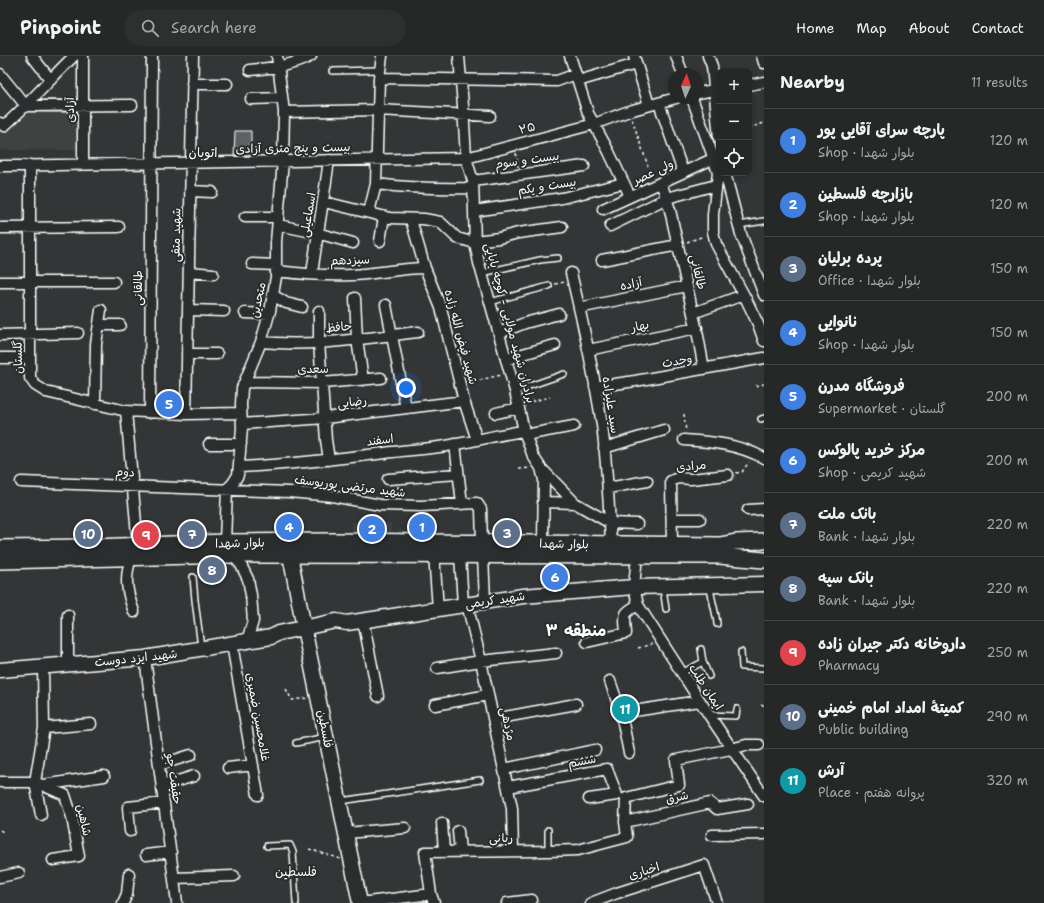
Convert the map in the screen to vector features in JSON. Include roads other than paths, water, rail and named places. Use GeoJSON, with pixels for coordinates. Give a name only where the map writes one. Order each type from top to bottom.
{"type":"FeatureCollection","features":[{"type":"Feature","properties":{"kind":"main road"},"geometry":{"type":"LineString","coordinates":[[720,550],[736,542],[764,541]]}},
{"type":"Feature","properties":{"kind":"main road","name":"بلوار شهدا"},"geometry":{"type":"LineString","coordinates":[[0,561],[69,554],[229,549],[334,542],[483,549],[720,550]]}},
{"type":"Feature","properties":{"kind":"main road","name":"بلوار شهدا"},"geometry":{"type":"LineString","coordinates":[[229,549],[290,555],[460,555],[483,549],[542,543],[672,544],[693,550]]}},
{"type":"Feature","properties":{"kind":"main road","name":"بلوار شهدا"},"geometry":{"type":"LineString","coordinates":[[0,548],[69,554]]}},
{"type":"Feature","properties":{"kind":"main road"},"geometry":{"type":"LineString","coordinates":[[720,550],[764,560]]}},
{"type":"Feature","properties":{"kind":"main road","name":"فلسطین"},"geometry":{"type":"LineString","coordinates":[[290,555],[360,903]]}},
{"type":"Feature","properties":{"kind":"main road","name":"شهید کریمی"},"geometry":{"type":"LineString","coordinates":[[305,631],[337,628],[347,623],[363,620],[523,596],[634,587],[764,584]]}},
{"type":"Feature","properties":{"kind":"main road","name":"شهید ایزد دوست"},"geometry":{"type":"LineString","coordinates":[[0,670],[145,658],[202,650],[271,637],[279,639],[305,631]]}},
{"type":"Feature","properties":{"kind":"street"},"geometry":{"type":"LineString","coordinates":[[32,56],[50,79]]}},
{"type":"Feature","properties":{"kind":"street"},"geometry":{"type":"LineString","coordinates":[[0,123],[4,126],[26,106],[50,79],[74,56]]}},
{"type":"Feature","properties":{"kind":"street","name":"آزادی"},"geometry":{"type":"LineString","coordinates":[[82,164],[83,56]]}},
{"type":"Feature","properties":{"kind":"street","name":"طالقانی"},"geometry":{"type":"LineString","coordinates":[[150,413],[152,56]]}},
{"type":"Feature","properties":{"kind":"street","name":"شهید متقی"},"geometry":{"type":"LineString","coordinates":[[186,414],[193,56]]}},
{"type":"Feature","properties":{"kind":"street","name":"متحدین"},"geometry":{"type":"LineString","coordinates":[[227,489],[238,475],[242,424],[242,388],[261,342],[273,295],[283,161],[284,112],[277,56]]}},
{"type":"Feature","properties":{"kind":"street"},"geometry":{"type":"LineString","coordinates":[[250,70],[279,67],[311,56]]}},
{"type":"Feature","properties":{"kind":"street"},"geometry":{"type":"LineString","coordinates":[[369,212],[376,184],[378,110],[382,56]]}},
{"type":"Feature","properties":{"kind":"street","name":"برادران شهید مولایی - کوچه بابایی"},"geometry":{"type":"LineString","coordinates":[[459,56],[466,158],[473,184],[475,242],[482,273],[519,406],[524,433],[533,456],[541,468]]}},
{"type":"Feature","properties":{"kind":"street"},"geometry":{"type":"LineString","coordinates":[[570,56],[588,113],[630,196]]}},
{"type":"Feature","properties":{"kind":"street"},"geometry":{"type":"LineString","coordinates":[[676,56],[681,68]]}},
{"type":"Feature","properties":{"kind":"street"},"geometry":{"type":"LineString","coordinates":[[704,92],[716,90],[712,66],[708,56]]}},
{"type":"Feature","properties":{"kind":"street"},"geometry":{"type":"LineString","coordinates":[[762,56],[764,63]]}},
{"type":"Feature","properties":{"kind":"street"},"geometry":{"type":"LineString","coordinates":[[380,74],[461,80],[557,81],[577,78],[635,60],[649,105]]}},
{"type":"Feature","properties":{"kind":"street"},"geometry":{"type":"LineString","coordinates":[[0,74],[26,106]]}},
{"type":"Feature","properties":{"kind":"street"},"geometry":{"type":"LineString","coordinates":[[752,84],[764,82]]}},
{"type":"Feature","properties":{"kind":"street"},"geometry":{"type":"LineString","coordinates":[[192,84],[227,84]]}},
{"type":"Feature","properties":{"kind":"street"},"geometry":{"type":"LineString","coordinates":[[251,99],[282,98]]}},
{"type":"Feature","properties":{"kind":"street"},"geometry":{"type":"LineString","coordinates":[[594,124],[629,111],[668,100]]}},
{"type":"Feature","properties":{"kind":"street"},"geometry":{"type":"LineString","coordinates":[[659,103],[683,172]]}},
{"type":"Feature","properties":{"kind":"street"},"geometry":{"type":"LineString","coordinates":[[694,104],[716,157]]}},
{"type":"Feature","properties":{"kind":"street"},"geometry":{"type":"LineString","coordinates":[[26,106],[132,105]]}},
{"type":"Feature","properties":{"kind":"street"},"geometry":{"type":"LineString","coordinates":[[284,112],[378,110],[490,116]]}},
{"type":"Feature","properties":{"kind":"street","name":"۲۵"},"geometry":{"type":"LineString","coordinates":[[466,158],[594,124]]}},
{"type":"Feature","properties":{"kind":"street","name":"ولی عصر"},"geometry":{"type":"LineString","coordinates":[[603,209],[716,157]]}},
{"type":"Feature","properties":{"kind":"street","name":"بیست و پنج متری آزادی"},"geometry":{"type":"LineString","coordinates":[[0,166],[466,158]]}},
{"type":"Feature","properties":{"kind":"street","name":"اسماعیلی"},"geometry":{"type":"LineString","coordinates":[[312,274],[317,233],[324,202],[329,160]]}},
{"type":"Feature","properties":{"kind":"street","name":"گلستان"},"geometry":{"type":"LineString","coordinates":[[30,165],[30,378],[35,385],[46,392],[126,411],[186,414],[241,413]]}},
{"type":"Feature","properties":{"kind":"street","name":"بیست و سوم"},"geometry":{"type":"LineString","coordinates":[[376,184],[403,188],[432,189],[584,166]]}},
{"type":"Feature","properties":{"kind":"street"},"geometry":{"type":"LineString","coordinates":[[718,176],[713,232],[716,244],[758,324],[764,340]]}},
{"type":"Feature","properties":{"kind":"street"},"geometry":{"type":"LineString","coordinates":[[726,176],[739,225],[764,292]]}},
{"type":"Feature","properties":{"kind":"street","name":"طالقانی"},"geometry":{"type":"LineString","coordinates":[[661,182],[667,198],[678,245],[697,328],[704,369]]}},
{"type":"Feature","properties":{"kind":"street","name":"بیست و یکم"},"geometry":{"type":"LineString","coordinates":[[474,211],[562,198],[624,183]]}},
{"type":"Feature","properties":{"kind":"street"},"geometry":{"type":"LineString","coordinates":[[610,226],[667,198],[716,185]]}},
{"type":"Feature","properties":{"kind":"street"},"geometry":{"type":"LineString","coordinates":[[190,191],[212,192]]}},
{"type":"Feature","properties":{"kind":"street"},"geometry":{"type":"LineString","coordinates":[[324,202],[384,216],[411,220],[424,219],[440,222],[457,238],[475,242],[518,233],[562,227]]}},
{"type":"Feature","properties":{"kind":"street"},"geometry":{"type":"LineString","coordinates":[[380,241],[384,216]]}},
{"type":"Feature","properties":{"kind":"street"},"geometry":{"type":"LineString","coordinates":[[245,217],[278,221],[353,243]]}},
{"type":"Feature","properties":{"kind":"street","name":"شهید فیض الله زاده"},"geometry":{"type":"LineString","coordinates":[[411,220],[425,268],[441,308],[464,401],[477,440]]}},
{"type":"Feature","properties":{"kind":"street"},"geometry":{"type":"LineString","coordinates":[[0,228],[119,227]]}},
{"type":"Feature","properties":{"kind":"street"},"geometry":{"type":"LineString","coordinates":[[602,260],[678,245]]}},
{"type":"Feature","properties":{"kind":"street","name":"سیزدهم"},"geometry":{"type":"LineString","coordinates":[[252,264],[312,274],[352,275],[403,268],[425,268]]}},
{"type":"Feature","properties":{"kind":"street"},"geometry":{"type":"LineString","coordinates":[[189,272],[213,274]]}},
{"type":"Feature","properties":{"kind":"street","name":"سید علیزاده"},"geometry":{"type":"LineString","coordinates":[[572,276],[595,387],[604,448],[611,544]]}},
{"type":"Feature","properties":{"kind":"street"},"geometry":{"type":"LineString","coordinates":[[0,282],[114,282]]}},
{"type":"Feature","properties":{"kind":"street","name":"آزاده"},"geometry":{"type":"LineString","coordinates":[[579,308],[687,286]]}},
{"type":"Feature","properties":{"kind":"street"},"geometry":{"type":"LineString","coordinates":[[273,295],[286,303],[302,307]]}},
{"type":"Feature","properties":{"kind":"street"},"geometry":{"type":"LineString","coordinates":[[693,313],[743,295]]}},
{"type":"Feature","properties":{"kind":"street"},"geometry":{"type":"LineString","coordinates":[[355,298],[357,339],[364,380]]}},
{"type":"Feature","properties":{"kind":"street"},"geometry":{"type":"LineString","coordinates":[[386,305],[406,408]]}},
{"type":"Feature","properties":{"kind":"street"},"geometry":{"type":"LineString","coordinates":[[95,404],[96,344],[101,310]]}},
{"type":"Feature","properties":{"kind":"street"},"geometry":{"type":"LineString","coordinates":[[188,310],[224,311]]}},
{"type":"Feature","properties":{"kind":"street"},"geometry":{"type":"LineString","coordinates":[[319,311],[319,342],[329,460]]}},
{"type":"Feature","properties":{"kind":"street"},"geometry":{"type":"LineString","coordinates":[[245,313],[269,314]]}},
{"type":"Feature","properties":{"kind":"street"},"geometry":{"type":"LineString","coordinates":[[499,333],[525,322],[559,314]]}},
{"type":"Feature","properties":{"kind":"street"},"geometry":{"type":"LineString","coordinates":[[99,325],[120,325]]}},
{"type":"Feature","properties":{"kind":"street","name":"بهار"},"geometry":{"type":"LineString","coordinates":[[588,350],[697,328]]}},
{"type":"Feature","properties":{"kind":"street","name":"حافظ"},"geometry":{"type":"LineString","coordinates":[[261,342],[290,344],[357,339],[418,332]]}},
{"type":"Feature","properties":{"kind":"street"},"geometry":{"type":"LineString","coordinates":[[0,335],[78,334]]}},
{"type":"Feature","properties":{"kind":"street"},"geometry":{"type":"LineString","coordinates":[[506,360],[556,345]]}},
{"type":"Feature","properties":{"kind":"street"},"geometry":{"type":"LineString","coordinates":[[187,354],[217,354]]}},
{"type":"Feature","properties":{"kind":"street"},"geometry":{"type":"LineString","coordinates":[[0,358],[30,358]]}},
{"type":"Feature","properties":{"kind":"street","name":"وحدت"},"geometry":{"type":"LineString","coordinates":[[595,387],[764,358]]}},
{"type":"Feature","properties":{"kind":"street","name":"سعدی"},"geometry":{"type":"LineString","coordinates":[[245,382],[322,383],[381,378]]}},
{"type":"Feature","properties":{"kind":"street","name":"رضایی"},"geometry":{"type":"LineString","coordinates":[[242,424],[325,418],[464,401]]}},
{"type":"Feature","properties":{"kind":"street"},"geometry":{"type":"LineString","coordinates":[[496,413],[519,406]]}},
{"type":"Feature","properties":{"kind":"street"},"geometry":{"type":"LineString","coordinates":[[126,411],[133,486],[135,552],[128,568],[126,583],[128,595],[134,612]]}},
{"type":"Feature","properties":{"kind":"street","name":"اسفند"},"geometry":{"type":"LineString","coordinates":[[239,466],[275,466],[329,460],[454,444],[503,433],[524,433],[574,426]]}},
{"type":"Feature","properties":{"kind":"street"},"geometry":{"type":"LineString","coordinates":[[604,448],[664,430]]}},
{"type":"Feature","properties":{"kind":"street"},"geometry":{"type":"LineString","coordinates":[[685,440],[718,442],[744,449],[759,456]]}},
{"type":"Feature","properties":{"kind":"street"},"geometry":{"type":"LineString","coordinates":[[209,444],[241,444]]}},
{"type":"Feature","properties":{"kind":"street"},"geometry":{"type":"LineString","coordinates":[[454,444],[462,504]]}},
{"type":"Feature","properties":{"kind":"street"},"geometry":{"type":"LineString","coordinates":[[541,468],[544,480],[542,543]]}},
{"type":"Feature","properties":{"kind":"street"},"geometry":{"type":"LineString","coordinates":[[541,468],[575,503],[610,523],[637,524]]}},
{"type":"Feature","properties":{"kind":"street"},"geometry":{"type":"LineString","coordinates":[[393,478],[458,474]]}},
{"type":"Feature","properties":{"kind":"street","name":"مرادی"},"geometry":{"type":"LineString","coordinates":[[672,544],[671,481],[678,478],[690,479],[728,475]]}},
{"type":"Feature","properties":{"kind":"street"},"geometry":{"type":"LineString","coordinates":[[608,488],[647,481]]}},
{"type":"Feature","properties":{"kind":"street","name":"دوم"},"geometry":{"type":"LineString","coordinates":[[21,482],[227,489]]}},
{"type":"Feature","properties":{"kind":"street"},"geometry":{"type":"LineString","coordinates":[[227,489],[229,549],[244,570],[248,579],[251,595],[253,622],[247,641]]}},
{"type":"Feature","properties":{"kind":"street","name":"شهید مرتضی پوریوسف"},"geometry":{"type":"LineString","coordinates":[[227,489],[332,496],[380,505],[421,506],[477,503],[481,509],[483,549]]}},
{"type":"Feature","properties":{"kind":"street"},"geometry":{"type":"LineString","coordinates":[[543,502],[575,503]]}},
{"type":"Feature","properties":{"kind":"street"},"geometry":{"type":"LineString","coordinates":[[748,510],[764,509]]}},
{"type":"Feature","properties":{"kind":"street"},"geometry":{"type":"LineString","coordinates":[[672,520],[700,519]]}},
{"type":"Feature","properties":{"kind":"street"},"geometry":{"type":"LineString","coordinates":[[483,549],[484,602]]}},
{"type":"Feature","properties":{"kind":"street"},"geometry":{"type":"LineString","coordinates":[[434,555],[438,609]]}},
{"type":"Feature","properties":{"kind":"street","name":"مژدهی"},"geometry":{"type":"LineString","coordinates":[[460,555],[465,604],[481,661],[512,808],[513,851]]}},
{"type":"Feature","properties":{"kind":"street","name":"ایمان طلب"},"geometry":{"type":"LineString","coordinates":[[636,566],[634,587],[638,605],[708,715],[764,796]]}},
{"type":"Feature","properties":{"kind":"street"},"geometry":{"type":"LineString","coordinates":[[587,642],[626,633],[625,614],[627,611],[638,605]]}},
{"type":"Feature","properties":{"kind":"street"},"geometry":{"type":"LineString","coordinates":[[68,615],[68,665]]}},
{"type":"Feature","properties":{"kind":"street"},"geometry":{"type":"LineString","coordinates":[[363,620],[378,696]]}},
{"type":"Feature","properties":{"kind":"street","name":"غلامحسین ضمیری"},"geometry":{"type":"LineString","coordinates":[[232,644],[258,795]]}},
{"type":"Feature","properties":{"kind":"street"},"geometry":{"type":"LineString","coordinates":[[437,668],[481,661],[556,653]]}},
{"type":"Feature","properties":{"kind":"street","name":"حقیقت جو"},"geometry":{"type":"LineString","coordinates":[[145,658],[177,903]]}},
{"type":"Feature","properties":{"kind":"street"},"geometry":{"type":"LineString","coordinates":[[41,815],[39,783],[44,728],[43,667]]}},
{"type":"Feature","properties":{"kind":"street"},"geometry":{"type":"LineString","coordinates":[[610,681],[621,713],[629,753]]}},
{"type":"Feature","properties":{"kind":"street"},"geometry":{"type":"LineString","coordinates":[[435,705],[488,695]]}},
{"type":"Feature","properties":{"kind":"street"},"geometry":{"type":"LineString","coordinates":[[621,713],[699,701]]}},
{"type":"Feature","properties":{"kind":"street"},"geometry":{"type":"LineString","coordinates":[[494,719],[576,704]]}},
{"type":"Feature","properties":{"kind":"street"},"geometry":{"type":"LineString","coordinates":[[44,728],[91,724]]}},
{"type":"Feature","properties":{"kind":"street"},"geometry":{"type":"LineString","coordinates":[[625,822],[626,798],[679,785],[676,760],[746,745],[759,745]]}},
{"type":"Feature","properties":{"kind":"street"},"geometry":{"type":"LineString","coordinates":[[504,769],[596,750]]}},
{"type":"Feature","properties":{"kind":"street"},"geometry":{"type":"LineString","coordinates":[[159,765],[192,755]]}},
{"type":"Feature","properties":{"kind":"street"},"geometry":{"type":"LineString","coordinates":[[228,768],[252,765]]}},
{"type":"Feature","properties":{"kind":"street","name":"ششم"},"geometry":{"type":"LineString","coordinates":[[508,787],[607,769],[617,795],[589,799]]}},
{"type":"Feature","properties":{"kind":"street"},"geometry":{"type":"LineString","coordinates":[[0,782],[39,783],[104,776]]}},
{"type":"Feature","properties":{"kind":"street"},"geometry":{"type":"LineString","coordinates":[[162,786],[194,776]]}},
{"type":"Feature","properties":{"kind":"street","name":"شاهین"},"geometry":{"type":"LineString","coordinates":[[39,783],[65,795],[72,817],[79,856],[52,860]]}},
{"type":"Feature","properties":{"kind":"street"},"geometry":{"type":"LineString","coordinates":[[130,832],[128,807],[164,803]]}},
{"type":"Feature","properties":{"kind":"street","name":"شرق"},"geometry":{"type":"LineString","coordinates":[[625,822],[710,803],[717,809],[748,804]]}},
{"type":"Feature","properties":{"kind":"street","name":"ربانی"},"geometry":{"type":"LineString","coordinates":[[432,899],[425,852],[578,850],[627,837],[625,822]]}},
{"type":"Feature","properties":{"kind":"street"},"geometry":{"type":"LineString","coordinates":[[442,823],[444,851]]}},
{"type":"Feature","properties":{"kind":"street"},"geometry":{"type":"LineString","coordinates":[[346,833],[405,828]]}},
{"type":"Feature","properties":{"kind":"street"},"geometry":{"type":"LineString","coordinates":[[458,831],[460,851]]}},
{"type":"Feature","properties":{"kind":"street"},"geometry":{"type":"LineString","coordinates":[[712,836],[764,834]]}},
{"type":"Feature","properties":{"kind":"street"},"geometry":{"type":"LineString","coordinates":[[146,855],[171,852]]}},
{"type":"Feature","properties":{"kind":"street","name":"اخباری"},"geometry":{"type":"LineString","coordinates":[[591,903],[704,865],[718,903]]}},
{"type":"Feature","properties":{"kind":"street"},"geometry":{"type":"LineString","coordinates":[[0,877],[19,873]]}},
{"type":"Feature","properties":{"kind":"street"},"geometry":{"type":"LineString","coordinates":[[123,903],[127,894],[129,874]]}},
{"type":"Feature","properties":{"kind":"street"},"geometry":{"type":"LineString","coordinates":[[174,878],[234,876]]}},
{"type":"Feature","properties":{"kind":"street"},"geometry":{"type":"LineString","coordinates":[[360,903],[432,899]]}},
{"type":"Feature","properties":{"kind":"street"},"geometry":{"type":"LineString","coordinates":[[507,903],[532,900]]}},
{"type":"Feature","properties":{"kind":"lane"},"geometry":{"type":"LineString","coordinates":[[332,70],[380,74]]}},
{"type":"Feature","properties":{"kind":"lane"},"geometry":{"type":"LineString","coordinates":[[739,225],[764,221]]}},
{"type":"Feature","properties":{"kind":"lane"},"geometry":{"type":"LineString","coordinates":[[482,273],[540,260],[558,258]]}},
{"type":"Feature","properties":{"kind":"lane"},"geometry":{"type":"LineString","coordinates":[[490,302],[549,286]]}},
{"type":"Feature","properties":{"kind":"lane"},"geometry":{"type":"LineString","coordinates":[[515,391],[564,374]]}},
{"type":"Feature","properties":{"kind":"lane"},"geometry":{"type":"LineString","coordinates":[[193,577],[202,650]]}},
{"type":"Feature","properties":{"kind":"lane"},"geometry":{"type":"LineString","coordinates":[[710,585],[711,599],[716,612],[717,624]]}},
{"type":"Feature","properties":{"kind":"lane"},"geometry":{"type":"LineString","coordinates":[[663,586],[666,609]]}},
{"type":"Feature","properties":{"kind":"lane"},"geometry":{"type":"LineString","coordinates":[[701,649],[703,662],[709,676]]}},
{"type":"Feature","properties":{"kind":"lane"},"geometry":{"type":"LineString","coordinates":[[741,652],[742,667],[764,668]]}},
{"type":"Feature","properties":{"kind":"lane"},"geometry":{"type":"LineString","coordinates":[[681,673],[703,662]]}},
{"type":"Feature","properties":{"kind":"lane"},"geometry":{"type":"LineString","coordinates":[[708,715],[734,716],[737,714],[738,709]]}},
{"type":"Feature","properties":{"kind":"lane"},"geometry":{"type":"LineString","coordinates":[[296,743],[326,737]]}},
{"type":"Feature","properties":{"kind":"lane"},"geometry":{"type":"LineString","coordinates":[[340,801],[480,780]]}},
{"type":"Feature","properties":{"kind":"lane"},"geometry":{"type":"LineString","coordinates":[[548,830],[548,851]]}},
{"type":"Feature","properties":{"kind":"lane"},"geometry":{"type":"LineString","coordinates":[[267,846],[290,845],[292,852],[296,903]]}},
{"type":"Feature","properties":{"kind":"place","name":"فروشگاه مدرن"},"geometry":{"type":"Point","coordinates":[169,404]}},
{"type":"Feature","properties":{"kind":"place","name":"نانوایی"},"geometry":{"type":"Point","coordinates":[289,527]}},
{"type":"Feature","properties":{"kind":"place","name":"پارچه سرای آقایی پور"},"geometry":{"type":"Point","coordinates":[422,527]}},
{"type":"Feature","properties":{"kind":"place","name":"بازارچه فلسطین"},"geometry":{"type":"Point","coordinates":[372,529]}},
{"type":"Feature","properties":{"kind":"place","name":"پرده برلیان"},"geometry":{"type":"Point","coordinates":[507,533]}},
{"type":"Feature","properties":{"kind":"place","name":"کمیتهٔ امداد امام خمینی"},"geometry":{"type":"Point","coordinates":[88,534]}},
{"type":"Feature","properties":{"kind":"place","name":"بانک ملت"},"geometry":{"type":"Point","coordinates":[192,534]}},
{"type":"Feature","properties":{"kind":"place","name":"داروخانه دکتر جیران زاده"},"geometry":{"type":"Point","coordinates":[146,535]}},
{"type":"Feature","properties":{"kind":"place","name":"بانک سپه"},"geometry":{"type":"Point","coordinates":[212,570]}},
{"type":"Feature","properties":{"kind":"place","name":"مركز خريد پالوكس"},"geometry":{"type":"Point","coordinates":[555,577]}},
{"type":"Feature","properties":{"kind":"place","name":"آرش"},"geometry":{"type":"Point","coordinates":[625,709]}},
{"type":"Feature","properties":{"kind":"district","name":"اتوبان"},"geometry":{"type":"Point","coordinates":[203,152]}},
{"type":"Feature","properties":{"kind":"district","name":"منطقه ۳"},"geometry":{"type":"Point","coordinates":[576,630]}},
{"type":"Feature","properties":{"kind":"district","name":"فلسطین"},"geometry":{"type":"Point","coordinates":[296,871]}}]}
